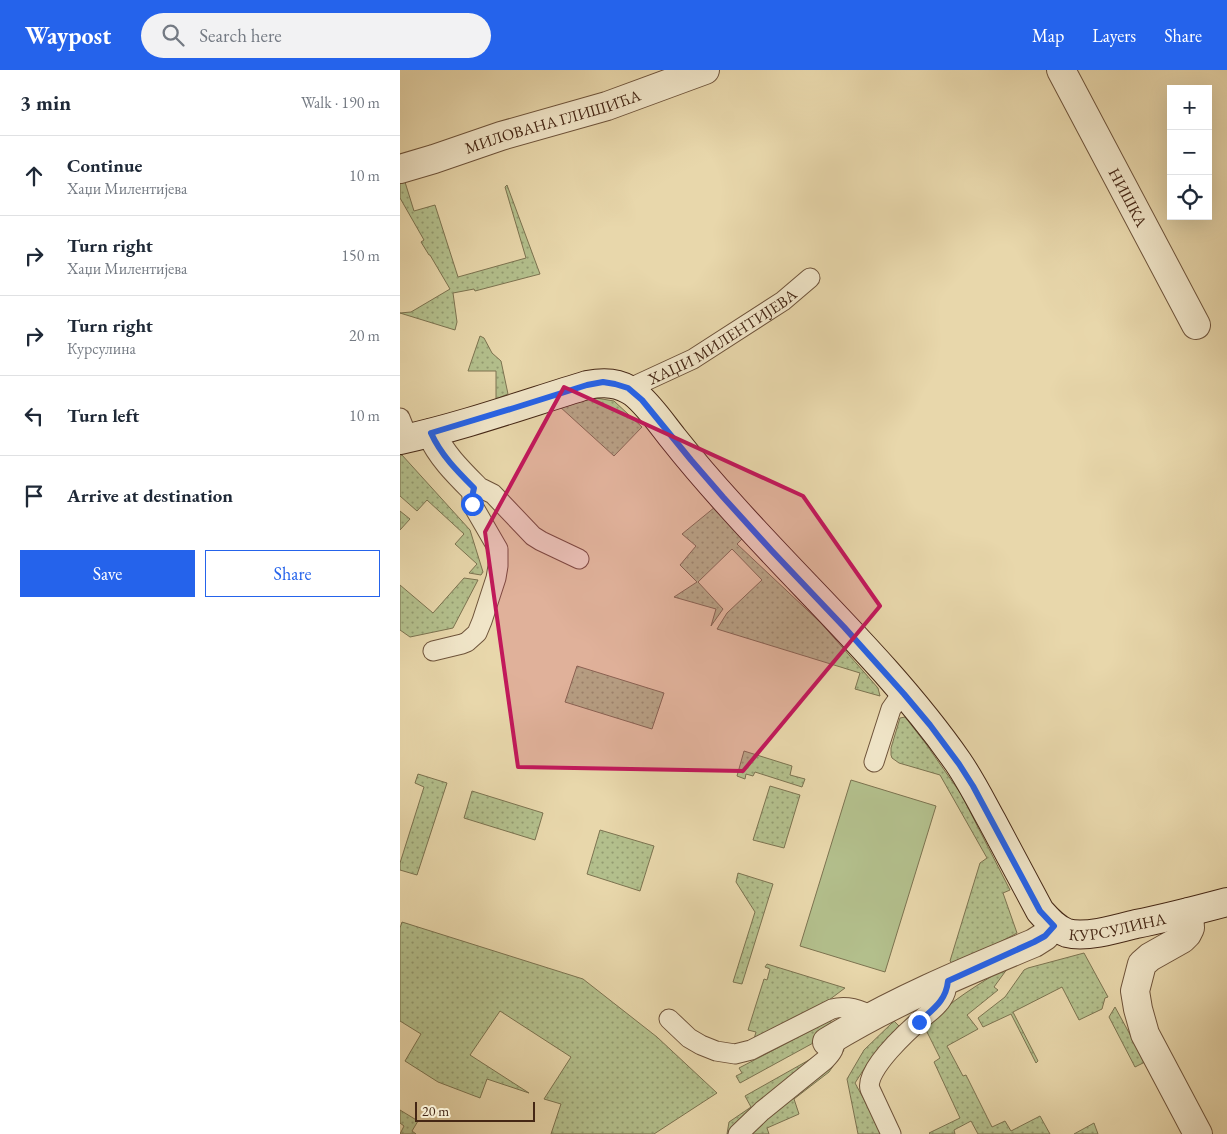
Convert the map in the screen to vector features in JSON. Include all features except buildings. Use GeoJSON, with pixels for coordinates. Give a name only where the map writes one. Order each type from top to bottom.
{"type":"FeatureCollection","features":[{"type":"Feature","properties":{"kind":"street","name":"МИЛОВАНА ГЛИШИЋА"},"geometry":{"type":"LineString","coordinates":[[400,169],[501,136],[606,106],[705,70]]}},
{"type":"Feature","properties":{"kind":"street","name":"НИШКА"},"geometry":{"type":"LineString","coordinates":[[1060,70],[1196,324]]}},
{"type":"Feature","properties":{"kind":"street","name":"ХАЏИ МИЛЕНТИЈЕВА"},"geometry":{"type":"LineString","coordinates":[[410,432],[514,408],[587,385],[603,382],[628,388],[642,400],[723,497],[844,627],[930,725],[973,786],[1040,911],[1054,926]]}},
{"type":"Feature","properties":{"kind":"street","name":"ХАЏИ МИЛЕНТИЈЕВА"},"geometry":{"type":"LineString","coordinates":[[410,432],[439,449],[474,488]]}},
{"type":"Feature","properties":{"kind":"street","name":"КУРСУЛИНА"},"geometry":{"type":"LineString","coordinates":[[831,1040],[872,1017],[1034,942],[1045,936],[1054,926],[1068,933],[1097,933],[1227,902]]}},
{"type":"Feature","properties":{"kind":"street"},"geometry":{"type":"LineString","coordinates":[[1189,912],[1190,928],[1187,934],[1142,964],[1135,991],[1145,1034],[1198,1134]]}},
{"type":"Feature","properties":{"kind":"lane","name":"ХАЏИ МИЛЕНТИЈЕВА"},"geometry":{"type":"LineString","coordinates":[[628,388],[693,359],[783,301],[810,278]]}},
{"type":"Feature","properties":{"kind":"lane"},"geometry":{"type":"LineString","coordinates":[[433,651],[468,642],[474,636],[480,628],[496,578],[498,549],[472,504],[474,488],[483,489],[493,494],[541,542],[579,559]]}},
{"type":"Feature","properties":{"kind":"lane"},"geometry":{"type":"LineString","coordinates":[[874,762],[891,708],[904,694]]}},
{"type":"Feature","properties":{"kind":"lane"},"geometry":{"type":"LineString","coordinates":[[891,1134],[868,1085],[870,1077],[883,1058],[901,1038],[942,1000],[948,981]]}},
{"type":"Feature","properties":{"kind":"lane"},"geometry":{"type":"LineString","coordinates":[[669,1019],[689,1038],[701,1045],[716,1051],[735,1054],[751,1050],[832,1009],[853,1008],[872,1017]]}},
{"type":"Feature","properties":{"kind":"lane"},"geometry":{"type":"LineString","coordinates":[[738,1134],[762,1111],[826,1060],[835,1044],[831,1040]]}},
{"type":"Feature","properties":{"kind":"highlighted area"},"geometry":{"type":"Polygon","coordinates":[[[564,387],[803,496],[880,606],[743,771],[518,767],[485,532],[564,387]]]}},
{"type":"Feature","properties":{"kind":"green space"},"geometry":{"type":"Polygon","coordinates":[[[400,181],[405,182],[414,211],[435,205],[458,277],[526,258],[505,187],[507,185],[540,274],[475,291],[474,289],[453,293],[457,322],[455,330],[400,313],[411,312],[450,289],[421,242],[424,240],[400,198],[400,181]]]}},
{"type":"Feature","properties":{"kind":"green space"},"geometry":{"type":"Polygon","coordinates":[[[480,336],[484,338],[492,353],[501,361],[508,394],[496,399],[496,371],[468,371],[480,336]]]}},
{"type":"Feature","properties":{"kind":"green space"},"geometry":{"type":"Polygon","coordinates":[[[596,398],[614,401],[642,427],[614,456],[559,406],[596,398]]]}},
{"type":"Feature","properties":{"kind":"green space"},"geometry":{"type":"Polygon","coordinates":[[[402,455],[470,530],[483,572],[481,575],[469,573],[477,564],[455,544],[464,534],[427,500],[417,511],[400,496],[400,456],[402,455]]]}},
{"type":"Feature","properties":{"kind":"green space"},"geometry":{"type":"Polygon","coordinates":[[[715,507],[743,538],[737,544],[821,623],[878,688],[880,696],[855,689],[860,673],[717,629],[727,613],[762,580],[732,549],[698,582],[723,609],[711,626],[716,609],[674,597],[697,582],[680,565],[696,546],[682,534],[715,507]]]}},
{"type":"Feature","properties":{"kind":"green space"},"geometry":{"type":"Polygon","coordinates":[[[400,511],[410,519],[400,530],[400,511]]]}},
{"type":"Feature","properties":{"kind":"green space"},"geometry":{"type":"Polygon","coordinates":[[[464,578],[478,580],[453,628],[410,637],[400,630],[400,585],[433,613],[464,578]]]}},
{"type":"Feature","properties":{"kind":"green space"},"geometry":{"type":"Polygon","coordinates":[[[577,666],[664,693],[652,729],[565,702],[577,666]]]}},
{"type":"Feature","properties":{"kind":"green space"},"geometry":{"type":"Polygon","coordinates":[[[905,717],[961,794],[1010,890],[1003,893],[1017,933],[955,966],[950,961],[980,863],[987,858],[940,775],[899,763],[892,758],[891,748],[900,718],[905,717]]]}},
{"type":"Feature","properties":{"kind":"green space"},"geometry":{"type":"Polygon","coordinates":[[[744,751],[792,766],[790,775],[805,779],[802,787],[755,772],[753,776],[746,774],[745,779],[737,776],[744,751]]]}},
{"type":"Feature","properties":{"kind":"green space"},"geometry":{"type":"Polygon","coordinates":[[[418,774],[447,783],[417,875],[400,870],[400,863],[424,787],[415,783],[418,774]]]}},
{"type":"Feature","properties":{"kind":"green space"},"geometry":{"type":"Polygon","coordinates":[[[851,780],[936,806],[885,972],[800,946],[851,780]]]}},
{"type":"Feature","properties":{"kind":"green space"},"geometry":{"type":"Polygon","coordinates":[[[770,786],[800,795],[784,848],[753,840],[770,786]]]}},
{"type":"Feature","properties":{"kind":"green space"},"geometry":{"type":"Polygon","coordinates":[[[472,791],[543,813],[535,840],[464,818],[472,791]]]}},
{"type":"Feature","properties":{"kind":"green space"},"geometry":{"type":"Polygon","coordinates":[[[600,830],[654,846],[640,891],[587,874],[600,830]]]}},
{"type":"Feature","properties":{"kind":"green space"},"geometry":{"type":"Polygon","coordinates":[[[738,873],[773,884],[742,984],[733,982],[755,912],[736,882],[738,873]]]}},
{"type":"Feature","properties":{"kind":"green space"},"geometry":{"type":"Polygon","coordinates":[[[402,922],[583,979],[657,1037],[717,1093],[654,1134],[551,1134],[561,1104],[544,1099],[571,1057],[500,1011],[470,1055],[529,1093],[487,1079],[480,1098],[438,1082],[405,1061],[421,1034],[400,1021],[400,928],[402,922]]]}},
{"type":"Feature","properties":{"kind":"green space"},"geometry":{"type":"Polygon","coordinates":[[[1084,953],[1108,997],[1105,998],[1102,1009],[1079,1020],[1062,987],[1013,1012],[1038,1061],[1036,1063],[1011,1014],[983,1027],[978,1018],[1005,997],[1024,970],[1084,953]]]}},
{"type":"Feature","properties":{"kind":"green space"},"geometry":{"type":"Polygon","coordinates":[[[767,964],[845,988],[829,1000],[754,1039],[756,1032],[748,1030],[764,979],[767,980],[770,969],[765,967],[767,964]]]}},
{"type":"Feature","properties":{"kind":"green space"},"geometry":{"type":"Polygon","coordinates":[[[1010,965],[994,987],[998,990],[967,1015],[978,1029],[947,1046],[963,1076],[966,1075],[992,1127],[1005,1121],[1011,1131],[1040,1116],[1050,1134],[978,1134],[971,1121],[954,1130],[955,1134],[930,1134],[960,1118],[934,1062],[940,1058],[925,1028],[954,1001],[1010,965]]]}},
{"type":"Feature","properties":{"kind":"green space"},"geometry":{"type":"Polygon","coordinates":[[[1115,1007],[1145,1062],[1135,1067],[1109,1017],[1115,1007]]]}},
{"type":"Feature","properties":{"kind":"green space"},"geometry":{"type":"Polygon","coordinates":[[[829,1021],[835,1024],[826,1036],[740,1083],[736,1076],[742,1073],[739,1068],[829,1021]]]}},
{"type":"Feature","properties":{"kind":"green space"},"geometry":{"type":"Polygon","coordinates":[[[894,1021],[901,1028],[871,1058],[855,1083],[883,1134],[858,1134],[847,1079],[864,1050],[894,1021]]]}},
{"type":"Feature","properties":{"kind":"green space"},"geometry":{"type":"Polygon","coordinates":[[[844,1050],[829,1072],[794,1099],[799,1114],[767,1128],[769,1134],[746,1134],[840,1052],[844,1050]]]}},
{"type":"Feature","properties":{"kind":"green space"},"geometry":{"type":"Polygon","coordinates":[[[816,1056],[731,1134],[727,1134],[729,1122],[751,1107],[745,1096],[816,1056]]]}},
{"type":"Feature","properties":{"kind":"green space"},"geometry":{"type":"Polygon","coordinates":[[[400,1110],[418,1121],[412,1131],[416,1134],[400,1134],[404,1126],[400,1123],[400,1110]]]}},
{"type":"Feature","properties":{"kind":"green space"},"geometry":{"type":"Polygon","coordinates":[[[1094,1123],[1098,1134],[1074,1134],[1094,1123]]]}},
{"type":"Feature","properties":{"kind":"route"},"geometry":{"type":"LineString","coordinates":[[472,504],[474,488],[448,461],[431,433],[587,385],[603,382],[628,388],[642,400],[723,497],[904,694],[959,764],[973,786],[1040,911],[1054,926],[1045,936],[1034,942],[948,981],[942,1000],[919,1022]]}}]}
